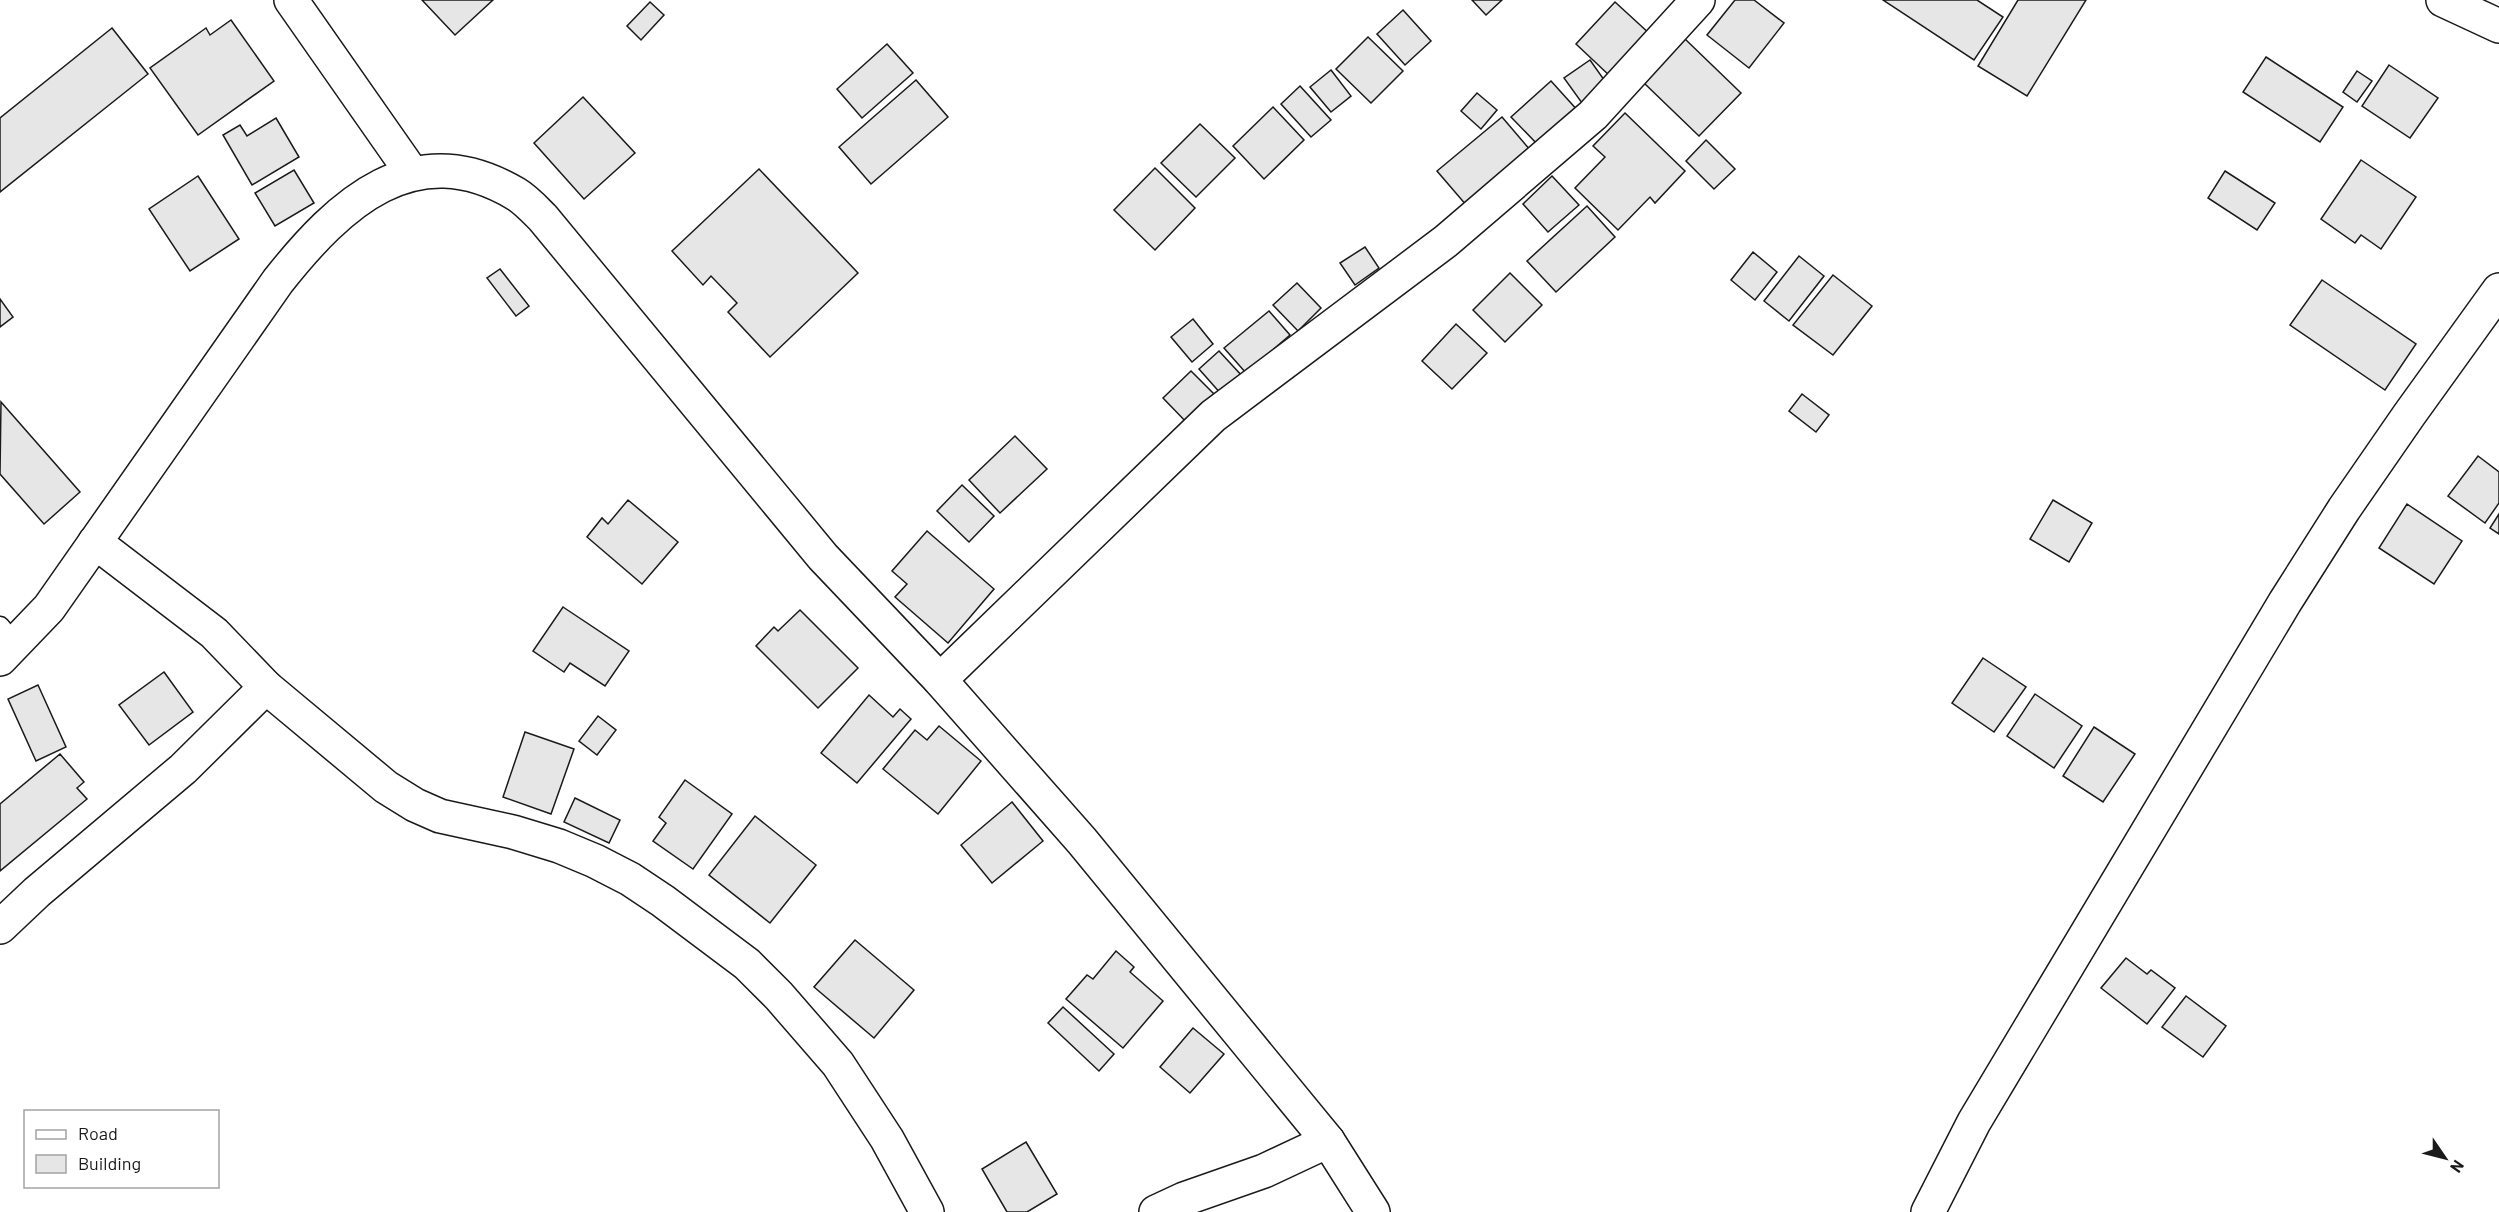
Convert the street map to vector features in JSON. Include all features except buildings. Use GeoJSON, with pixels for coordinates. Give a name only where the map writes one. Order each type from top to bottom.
{"type":"FeatureCollection","features":[{"type":"Feature","properties":{"kind":"street"},"geometry":{"type":"LineString","coordinates":[[291,0],[412,173]]}},
{"type":"Feature","properties":{"kind":"street"},"geometry":{"type":"LineString","coordinates":[[940,680],[1213,416],[1446,241],[1593,115],[1698,0]]}},
{"type":"Feature","properties":{"kind":"street"},"geometry":{"type":"LineString","coordinates":[[2443,0],[2499,26]]}},
{"type":"Feature","properties":{"kind":"street"},"geometry":{"type":"LineString","coordinates":[[5,643],[49,608],[278,282],[309,242],[345,210],[376,189],[412,173],[445,171],[484,178],[518,195],[543,218],[823,557],[940,680],[1082,841],[1328,1141],[1373,1212]]}},
{"type":"Feature","properties":{"kind":"street"},"geometry":{"type":"LineString","coordinates":[[1928,1212],[1974,1122],[2285,602],[2344,509],[2499,290]]}},
{"type":"Feature","properties":{"kind":"street"},"geometry":{"type":"LineString","coordinates":[[95,542],[214,633],[266,687],[386,787],[415,805],[440,816],[466,824],[513,832],[559,846],[595,861],[655,896],[747,964],[779,996],[838,1064],[887,1139],[927,1212]]}},
{"type":"Feature","properties":{"kind":"street"},"geometry":{"type":"LineString","coordinates":[[0,927],[37,892],[183,769],[266,687]]}},
{"type":"Feature","properties":{"kind":"street"},"geometry":{"type":"LineString","coordinates":[[1156,1212],[1184,1198],[1264,1171],[1328,1141]]}}]}
